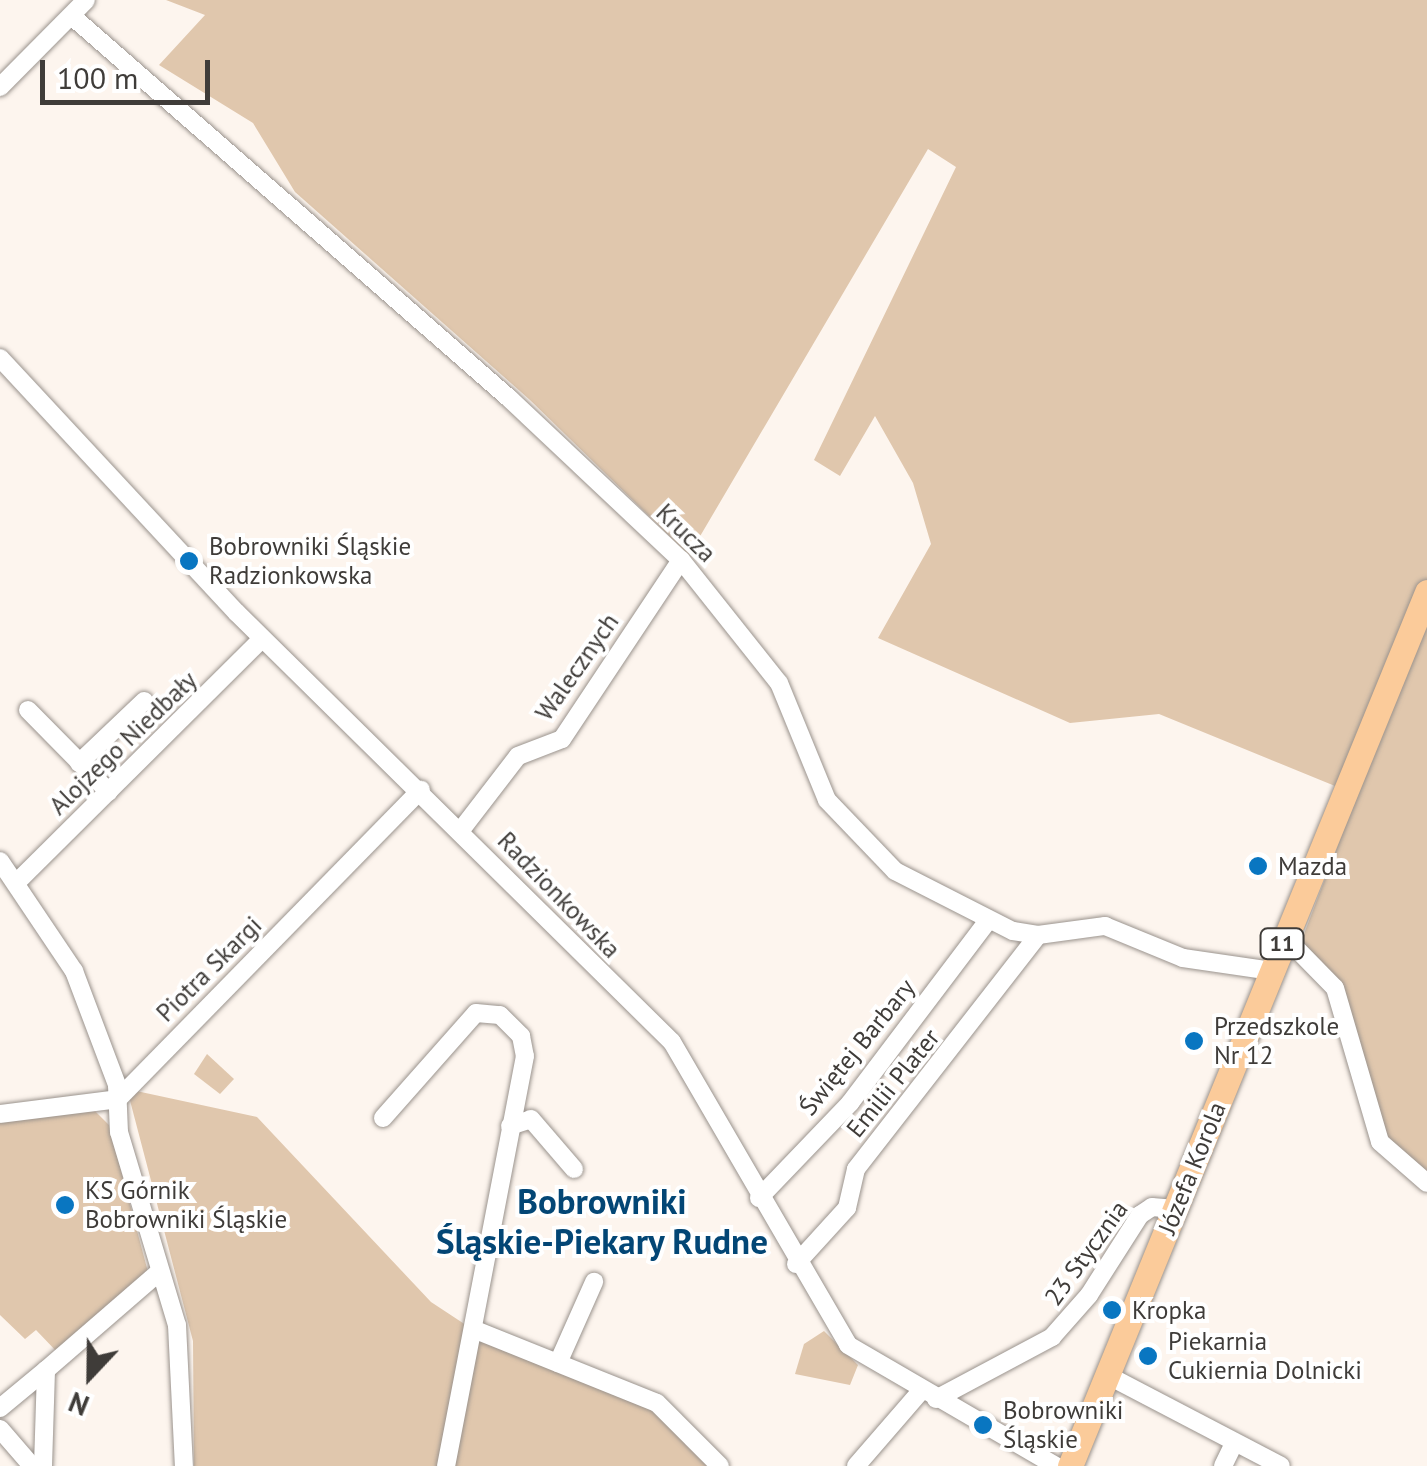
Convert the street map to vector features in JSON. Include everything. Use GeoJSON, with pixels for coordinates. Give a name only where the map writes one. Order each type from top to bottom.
{"type":"FeatureCollection","features":[{"type":"Feature","properties":{"kind":"highway","name":"Józefa Korola"},"geometry":{"type":"LineString","coordinates":[[1070,1466],[1427,592]]}},
{"type":"Feature","properties":{"kind":"street"},"geometry":{"type":"LineString","coordinates":[[0,87],[74,18],[86,0]]}},
{"type":"Feature","properties":{"kind":"street","name":"Krucza"},"geometry":{"type":"LineString","coordinates":[[74,18],[500,390],[681,560],[773,674],[827,800],[895,871],[987,922],[1038,936],[1105,926],[1189,960],[1272,971]]}},
{"type":"Feature","properties":{"kind":"street","name":"Radzionkowska"},"geometry":{"type":"LineString","coordinates":[[0,358],[262,639],[461,830],[672,1042],[796,1264],[848,1345],[1056,1466]]}},
{"type":"Feature","properties":{"kind":"street","name":"Walecznych"},"geometry":{"type":"LineString","coordinates":[[461,830],[518,756],[567,732],[681,560]]}},
{"type":"Feature","properties":{"kind":"street","name":"Alojzego Niedbały"},"geometry":{"type":"LineString","coordinates":[[10,883],[109,792],[262,639]]}},
{"type":"Feature","properties":{"kind":"street"},"geometry":{"type":"LineString","coordinates":[[79,763],[144,701]]}},
{"type":"Feature","properties":{"kind":"street"},"geometry":{"type":"LineString","coordinates":[[28,710],[109,792]]}},
{"type":"Feature","properties":{"kind":"street","name":"Piotra Skargi"},"geometry":{"type":"LineString","coordinates":[[118,1099],[420,790]]}},
{"type":"Feature","properties":{"kind":"street"},"geometry":{"type":"LineString","coordinates":[[0,861],[10,883],[74,972],[110,1062],[120,1132],[177,1325],[184,1466]]}},
{"type":"Feature","properties":{"kind":"street","name":"Świętej Barbary"},"geometry":{"type":"LineString","coordinates":[[759,1198],[850,1102],[987,922]]}},
{"type":"Feature","properties":{"kind":"street","name":"Emilii Plater"},"geometry":{"type":"LineString","coordinates":[[796,1264],[847,1208],[856,1169],[1038,936]]}},
{"type":"Feature","properties":{"kind":"street"},"geometry":{"type":"LineString","coordinates":[[1285,938],[1335,988],[1380,1142],[1427,1183]]}},
{"type":"Feature","properties":{"kind":"street"},"geometry":{"type":"LineString","coordinates":[[382,1118],[476,1014],[500,1015],[521,1036],[525,1056],[446,1466]]}},
{"type":"Feature","properties":{"kind":"street"},"geometry":{"type":"LineString","coordinates":[[0,1114],[118,1099]]}},
{"type":"Feature","properties":{"kind":"street"},"geometry":{"type":"LineString","coordinates":[[510,1126],[531,1119],[574,1169]]}},
{"type":"Feature","properties":{"kind":"street","name":"23 Stycznia"},"geometry":{"type":"LineString","coordinates":[[928,1395],[1052,1336],[1089,1295],[1140,1215],[1152,1207],[1175,1209]]}},
{"type":"Feature","properties":{"kind":"street"},"geometry":{"type":"LineString","coordinates":[[0,1408],[159,1272]]}},
{"type":"Feature","properties":{"kind":"street"},"geometry":{"type":"LineString","coordinates":[[558,1364],[594,1282]]}},
{"type":"Feature","properties":{"kind":"street"},"geometry":{"type":"LineString","coordinates":[[473,1329],[657,1402],[720,1466]]}},
{"type":"Feature","properties":{"kind":"street"},"geometry":{"type":"LineString","coordinates":[[43,1466],[46,1370]]}},
{"type":"Feature","properties":{"kind":"street"},"geometry":{"type":"LineString","coordinates":[[1107,1375],[1231,1458],[1281,1466]]}},
{"type":"Feature","properties":{"kind":"street"},"geometry":{"type":"LineString","coordinates":[[856,1466],[928,1395]]}},
{"type":"Feature","properties":{"kind":"street"},"geometry":{"type":"LineString","coordinates":[[0,1429],[32,1466]]}},
{"type":"Feature","properties":{"kind":"shaded area"},"geometry":{"type":"Polygon","coordinates":[[[166,0],[1427,0],[1427,1182],[1366,1119],[1335,990],[1299,947],[1357,795],[1159,714],[1070,723],[878,638],[931,544],[913,483],[875,416],[840,476],[814,460],[956,167],[928,149],[689,555],[530,400],[295,192],[253,123],[159,65],[205,15],[166,0]]]}},
{"type":"Feature","properties":{"kind":"shaded area"},"geometry":{"type":"Polygon","coordinates":[[[207,1054],[234,1079],[220,1094],[194,1074],[207,1054]]]}},
{"type":"Feature","properties":{"kind":"shaded area"},"geometry":{"type":"Polygon","coordinates":[[[127,1089],[257,1117],[431,1302],[472,1329],[654,1406],[717,1466],[194,1466],[193,1341],[127,1089]]]}},
{"type":"Feature","properties":{"kind":"shaded area","name":"KS Górnik Bobrowniki Śląskie"},"geometry":{"type":"Polygon","coordinates":[[[95,1111],[109,1125],[148,1272],[58,1353],[36,1330],[25,1339],[0,1315],[0,1122],[95,1111]]]}},
{"type":"Feature","properties":{"kind":"shaded area"},"geometry":{"type":"Polygon","coordinates":[[[824,1331],[858,1365],[850,1385],[795,1374],[804,1344],[824,1331]]]}},
{"type":"Feature","properties":{"kind":"place","name":"Bobrowniki Śląskie Radzionkowska"},"geometry":{"type":"Point","coordinates":[189,561]}},
{"type":"Feature","properties":{"kind":"place","name":"Mazda"},"geometry":{"type":"Point","coordinates":[1258,866]}},
{"type":"Feature","properties":{"kind":"place","name":"Przedszkole Nr 12"},"geometry":{"type":"Point","coordinates":[1194,1041]}},
{"type":"Feature","properties":{"kind":"place","name":"KS Górnik Bobrowniki Śląskie"},"geometry":{"type":"Point","coordinates":[65,1205]}},
{"type":"Feature","properties":{"kind":"place","name":"Kropka"},"geometry":{"type":"Point","coordinates":[1112,1310]}},
{"type":"Feature","properties":{"kind":"place","name":"Piekarnia Cukiernia Dolnicki"},"geometry":{"type":"Point","coordinates":[1148,1356]}},
{"type":"Feature","properties":{"kind":"place","name":"Bobrowniki Śląskie"},"geometry":{"type":"Point","coordinates":[983,1425]}},
{"type":"Feature","properties":{"kind":"district","name":"Bobrowniki Śląskie-Piekary Rudne"},"geometry":{"type":"Point","coordinates":[602,1221]}}]}
